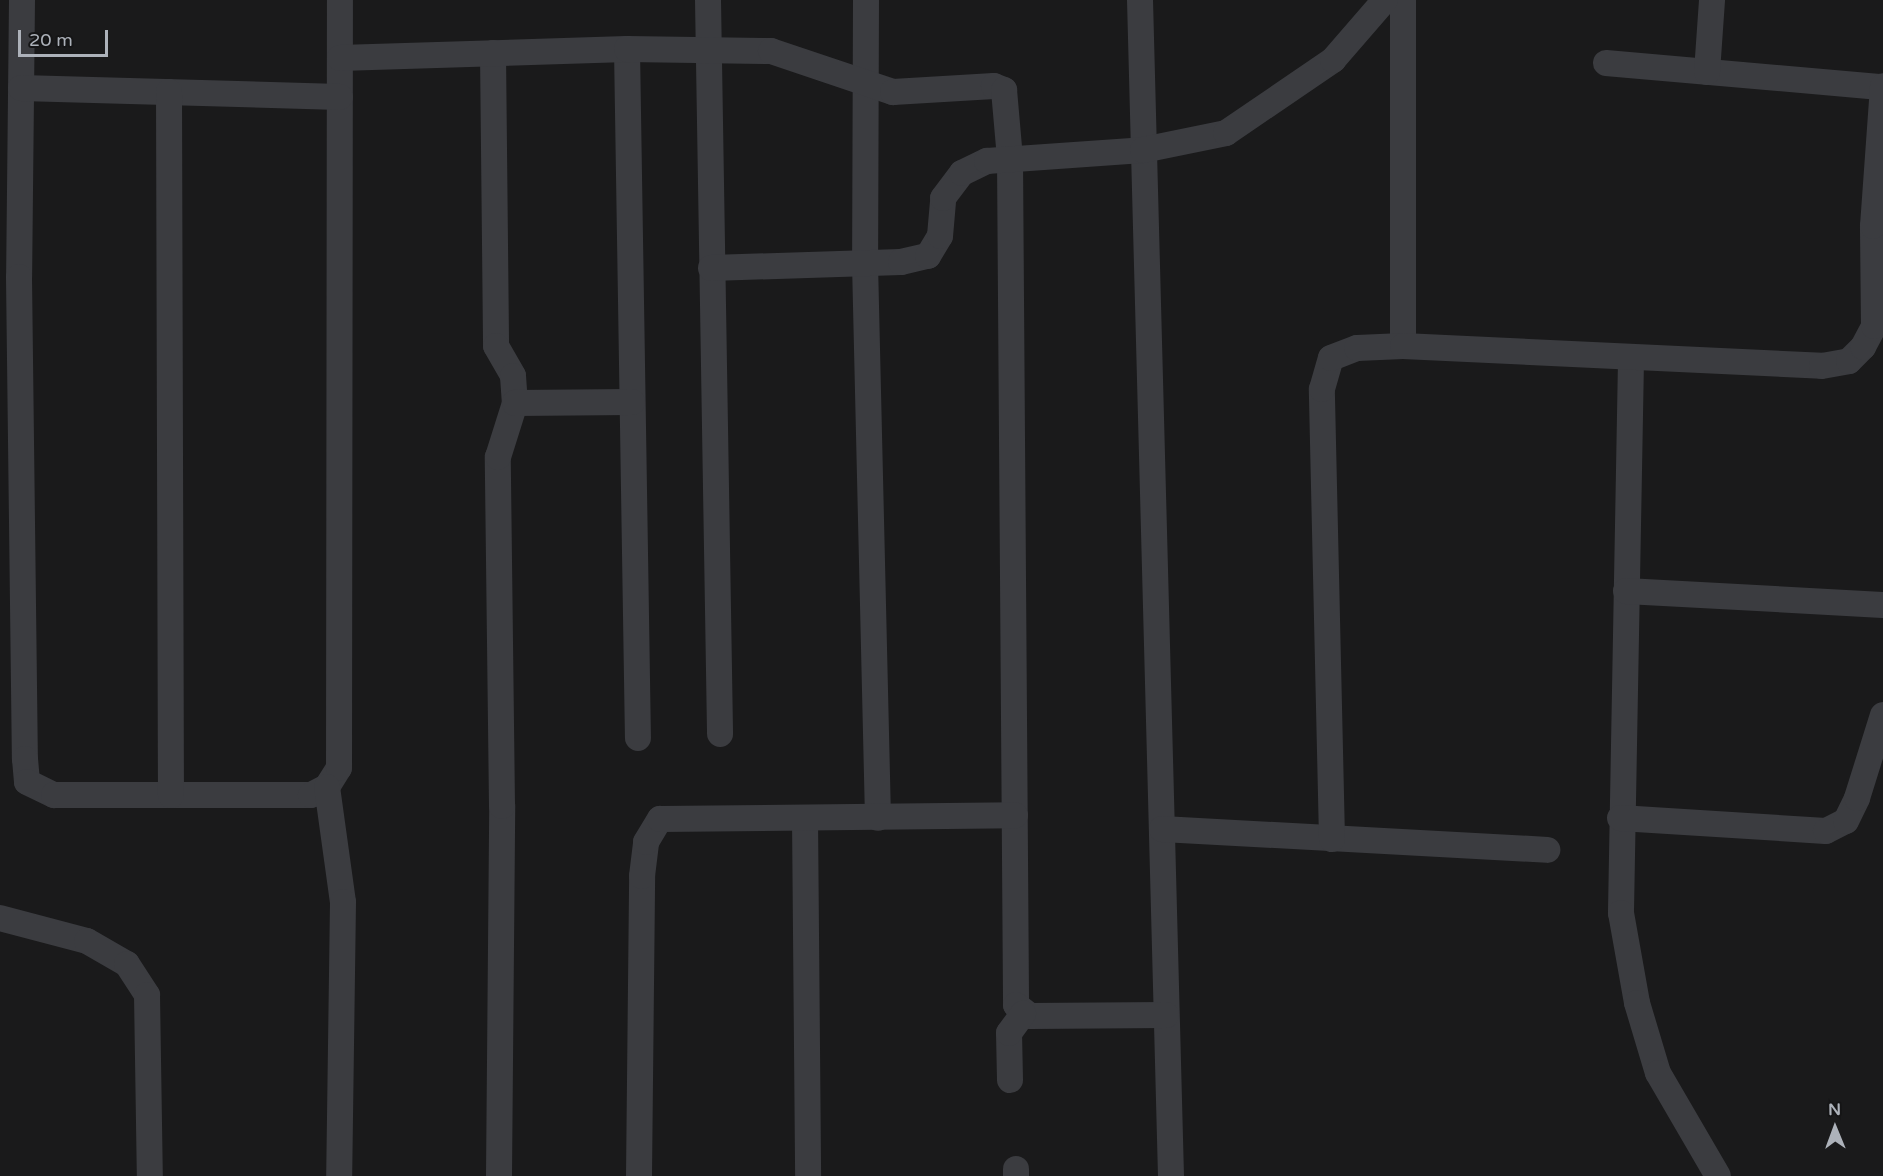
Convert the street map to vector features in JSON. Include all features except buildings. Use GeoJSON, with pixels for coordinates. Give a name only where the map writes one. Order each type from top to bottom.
{"type":"FeatureCollection","features":[{"type":"Feature","properties":{"kind":"street"},"geometry":{"type":"LineString","coordinates":[[22,0],[19,277],[27,782],[54,795],[311,795],[327,787],[339,768],[342,731],[340,0]]}},
{"type":"Feature","properties":{"kind":"street"},"geometry":{"type":"LineString","coordinates":[[708,0],[720,734]]}},
{"type":"Feature","properties":{"kind":"street"},"geometry":{"type":"LineString","coordinates":[[866,0],[865,263],[878,818]]}},
{"type":"Feature","properties":{"kind":"street"},"geometry":{"type":"LineString","coordinates":[[1140,0],[1171,1176]]}},
{"type":"Feature","properties":{"kind":"street"},"geometry":{"type":"LineString","coordinates":[[711,268],[865,263],[928,256],[940,237],[943,198],[962,173],[987,161],[1143,150],[1226,133],[1333,60],[1385,0]]}},
{"type":"Feature","properties":{"kind":"street"},"geometry":{"type":"LineString","coordinates":[[1403,0],[1403,346]]}},
{"type":"Feature","properties":{"kind":"street"},"geometry":{"type":"LineString","coordinates":[[1707,72],[1712,0]]}},
{"type":"Feature","properties":{"kind":"street"},"geometry":{"type":"LineString","coordinates":[[340,58],[627,49],[771,51],[893,92],[994,86],[1004,90],[1010,159],[1016,1005],[1023,1014]]}},
{"type":"Feature","properties":{"kind":"street"},"geometry":{"type":"LineString","coordinates":[[627,49],[638,738]]}},
{"type":"Feature","properties":{"kind":"street"},"geometry":{"type":"LineString","coordinates":[[493,53],[496,346],[513,376],[515,403],[498,457],[502,806],[499,1176]]}},
{"type":"Feature","properties":{"kind":"street"},"geometry":{"type":"LineString","coordinates":[[1332,839],[1322,389],[1331,358],[1357,348],[1403,346],[1631,360],[1822,366],[1849,361],[1863,348],[1878,328],[1873,226],[1883,86],[1606,63]]}},
{"type":"Feature","properties":{"kind":"street"},"geometry":{"type":"LineString","coordinates":[[21,88],[340,97]]}},
{"type":"Feature","properties":{"kind":"street"},"geometry":{"type":"LineString","coordinates":[[169,92],[171,795]]}},
{"type":"Feature","properties":{"kind":"street"},"geometry":{"type":"LineString","coordinates":[[1631,360],[1620,818],[1621,913],[1637,1003],[1658,1073],[1718,1176]]}},
{"type":"Feature","properties":{"kind":"street"},"geometry":{"type":"LineString","coordinates":[[515,403],[632,402]]}},
{"type":"Feature","properties":{"kind":"street"},"geometry":{"type":"LineString","coordinates":[[1626,591],[1883,604]]}},
{"type":"Feature","properties":{"kind":"street"},"geometry":{"type":"LineString","coordinates":[[1620,818],[1826,831],[1846,821],[1857,798],[1883,715]]}},
{"type":"Feature","properties":{"kind":"street"},"geometry":{"type":"LineString","coordinates":[[327,787],[343,902],[339,1176]]}},
{"type":"Feature","properties":{"kind":"street"},"geometry":{"type":"LineString","coordinates":[[639,1176],[642,876],[651,831],[660,819],[1015,815]]}},
{"type":"Feature","properties":{"kind":"street"},"geometry":{"type":"LineString","coordinates":[[805,818],[808,1176]]}},
{"type":"Feature","properties":{"kind":"street"},"geometry":{"type":"LineString","coordinates":[[1162,829],[1547,850]]}},
{"type":"Feature","properties":{"kind":"street"},"geometry":{"type":"LineString","coordinates":[[0,918],[87,941],[127,964],[147,994],[150,1176]]}},
{"type":"Feature","properties":{"kind":"street"},"geometry":{"type":"LineString","coordinates":[[1023,1014],[1166,1015]]}},
{"type":"Feature","properties":{"kind":"street"},"geometry":{"type":"LineString","coordinates":[[1010,1080],[1009,1033],[1023,1014]]}}]}
